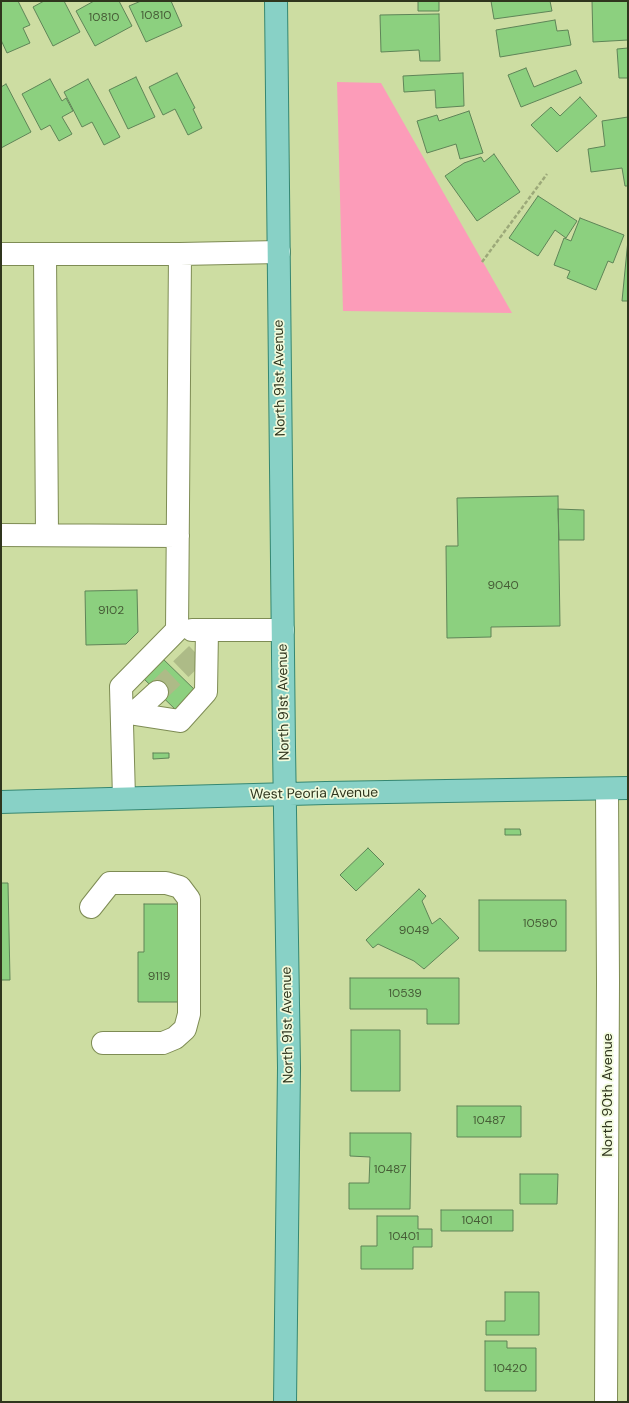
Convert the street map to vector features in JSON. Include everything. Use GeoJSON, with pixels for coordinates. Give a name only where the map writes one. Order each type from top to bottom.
{"type":"FeatureCollection","features":[{"type":"Feature","properties":{"kind":"main road","name":"North 91st Avenue"},"geometry":{"type":"LineString","coordinates":[[276,1],[289,1068],[285,1402]]}},
{"type":"Feature","properties":{"kind":"main road","name":"West Peoria Avenue"},"geometry":{"type":"LineString","coordinates":[[1,802],[285,794],[618,788]]}},
{"type":"Feature","properties":{"kind":"street"},"geometry":{"type":"LineString","coordinates":[[1,254],[180,254],[279,252]]}},
{"type":"Feature","properties":{"kind":"street"},"geometry":{"type":"LineString","coordinates":[[45,254],[47,535]]}},
{"type":"Feature","properties":{"kind":"street"},"geometry":{"type":"LineString","coordinates":[[124,798],[128,713],[121,687],[177,630],[180,254]]}},
{"type":"Feature","properties":{"kind":"street"},"geometry":{"type":"LineString","coordinates":[[1,535],[178,536]]}},
{"type":"Feature","properties":{"kind":"street"},"geometry":{"type":"LineString","coordinates":[[177,630],[283,630]]}},
{"type":"Feature","properties":{"kind":"street"},"geometry":{"type":"LineString","coordinates":[[128,713],[180,721],[206,692],[207,630]]}},
{"type":"Feature","properties":{"kind":"street"},"geometry":{"type":"LineString","coordinates":[[128,713],[157,692]]}},
{"type":"Feature","properties":{"kind":"street","name":"North 90th Avenue"},"geometry":{"type":"LineString","coordinates":[[606,1402],[608,982],[618,788]]}},
{"type":"Feature","properties":{"kind":"street"},"geometry":{"type":"LineString","coordinates":[[91,907],[110,883],[166,883],[180,887],[189,899],[189,1014],[185,1028],[175,1038],[163,1043],[103,1043]]}},
{"type":"Feature","properties":{"kind":"path"},"geometry":{"type":"LineString","coordinates":[[482,262],[547,174]]}},
{"type":"Feature","properties":{"kind":"shaded area"},"geometry":{"type":"Polygon","coordinates":[[[337,82],[381,83],[512,313],[343,311],[337,82]]]}},
{"type":"Feature","properties":{"kind":"building"},"geometry":{"type":"Polygon","coordinates":[[[1,1],[18,1],[30,25],[23,28],[30,43],[7,53],[1,40],[1,1]]]}},
{"type":"Feature","properties":{"kind":"building"},"geometry":{"type":"Polygon","coordinates":[[[44,1],[64,1],[80,32],[53,46],[33,7],[44,1]]]}},
{"type":"Feature","properties":{"kind":"building"},"geometry":{"type":"Polygon","coordinates":[[[94,1],[119,1],[132,26],[95,46],[76,11],[94,1]]]}},
{"type":"Feature","properties":{"kind":"building"},"geometry":{"type":"Polygon","coordinates":[[[141,1],[171,1],[182,26],[146,42],[129,6],[141,1]]]}},
{"type":"Feature","properties":{"kind":"building"},"geometry":{"type":"Polygon","coordinates":[[[418,1],[439,1],[439,11],[418,11],[418,1]]]}},
{"type":"Feature","properties":{"kind":"building"},"geometry":{"type":"Polygon","coordinates":[[[491,1],[550,1],[552,11],[494,19],[491,1]]]}},
{"type":"Feature","properties":{"kind":"building"},"geometry":{"type":"Polygon","coordinates":[[[592,1],[628,1],[628,40],[593,42],[592,1]]]}},
{"type":"Feature","properties":{"kind":"building"},"geometry":{"type":"Polygon","coordinates":[[[439,14],[440,61],[420,61],[419,50],[381,52],[380,15],[439,14]]]}},
{"type":"Feature","properties":{"kind":"building"},"geometry":{"type":"Polygon","coordinates":[[[555,20],[557,31],[568,30],[571,45],[500,57],[496,30],[555,20]]]}},
{"type":"Feature","properties":{"kind":"building"},"geometry":{"type":"Polygon","coordinates":[[[628,48],[628,78],[619,78],[617,49],[628,48]]]}},
{"type":"Feature","properties":{"kind":"building"},"geometry":{"type":"Polygon","coordinates":[[[526,68],[534,87],[576,70],[582,83],[521,107],[508,75],[526,68]]]}},
{"type":"Feature","properties":{"kind":"building"},"geometry":{"type":"Polygon","coordinates":[[[177,73],[195,108],[193,109],[202,128],[188,135],[175,109],[163,115],[149,87],[177,73]]]}},
{"type":"Feature","properties":{"kind":"building"},"geometry":{"type":"Polygon","coordinates":[[[463,73],[464,106],[436,108],[435,90],[404,92],[403,76],[463,73]]]}},
{"type":"Feature","properties":{"kind":"building"},"geometry":{"type":"Polygon","coordinates":[[[136,77],[155,117],[128,129],[109,90],[136,77]]]}},
{"type":"Feature","properties":{"kind":"building"},"geometry":{"type":"Polygon","coordinates":[[[50,79],[62,101],[66,98],[73,111],[62,117],[72,134],[59,141],[50,125],[41,130],[22,94],[50,79]]]}},
{"type":"Feature","properties":{"kind":"building"},"geometry":{"type":"Polygon","coordinates":[[[88,79],[120,137],[104,145],[92,122],[82,127],[64,92],[88,79]]]}},
{"type":"Feature","properties":{"kind":"building"},"geometry":{"type":"Polygon","coordinates":[[[6,84],[31,132],[1,148],[1,87],[6,84]]]}},
{"type":"Feature","properties":{"kind":"building"},"geometry":{"type":"Polygon","coordinates":[[[580,97],[597,116],[557,152],[531,125],[551,107],[560,116],[580,97]]]}},
{"type":"Feature","properties":{"kind":"building"},"geometry":{"type":"Polygon","coordinates":[[[469,111],[483,153],[460,159],[456,144],[427,153],[417,121],[437,115],[439,121],[469,111]]]}},
{"type":"Feature","properties":{"kind":"building"},"geometry":{"type":"Polygon","coordinates":[[[628,117],[628,186],[625,186],[622,168],[591,172],[588,149],[605,146],[602,121],[628,117]]]}},
{"type":"Feature","properties":{"kind":"building"},"geometry":{"type":"Polygon","coordinates":[[[494,154],[520,192],[477,221],[445,176],[464,163],[481,157],[484,162],[494,154]]]}},
{"type":"Feature","properties":{"kind":"building"},"geometry":{"type":"Polygon","coordinates":[[[538,196],[577,221],[566,238],[555,230],[538,256],[509,238],[538,196]]]}},
{"type":"Feature","properties":{"kind":"building"},"geometry":{"type":"Polygon","coordinates":[[[580,218],[624,235],[613,263],[608,261],[596,290],[567,278],[570,271],[554,265],[564,238],[571,241],[580,218]]]}},
{"type":"Feature","properties":{"kind":"building"},"geometry":{"type":"Polygon","coordinates":[[[628,240],[628,301],[622,301],[628,240]]]}},
{"type":"Feature","properties":{"kind":"building"},"geometry":{"type":"Polygon","coordinates":[[[558,496],[560,626],[491,627],[491,637],[447,638],[446,546],[458,546],[457,498],[558,496]]]}},
{"type":"Feature","properties":{"kind":"building"},"geometry":{"type":"Polygon","coordinates":[[[558,509],[584,510],[584,540],[559,540],[558,509]]]}},
{"type":"Feature","properties":{"kind":"building"},"geometry":{"type":"Polygon","coordinates":[[[137,590],[138,632],[126,644],[86,645],[85,591],[137,590]]]}},
{"type":"Feature","properties":{"kind":"building"},"geometry":{"type":"Polygon","coordinates":[[[161,657],[198,693],[179,713],[142,677],[161,657]]]}},
{"type":"Feature","properties":{"kind":"building"},"geometry":{"type":"Polygon","coordinates":[[[153,753],[169,753],[169,758],[153,759],[153,753]]]}},
{"type":"Feature","properties":{"kind":"building"},"geometry":{"type":"Polygon","coordinates":[[[505,829],[520,829],[521,835],[505,835],[505,829]]]}},
{"type":"Feature","properties":{"kind":"building"},"geometry":{"type":"Polygon","coordinates":[[[368,848],[384,864],[356,891],[340,875],[368,848]]]}},
{"type":"Feature","properties":{"kind":"building"},"geometry":{"type":"Polygon","coordinates":[[[1,883],[8,883],[10,980],[1,980],[1,883]]]}},
{"type":"Feature","properties":{"kind":"building"},"geometry":{"type":"Polygon","coordinates":[[[419,889],[426,896],[422,901],[432,924],[440,918],[459,938],[424,969],[414,961],[378,944],[373,948],[366,940],[419,889]]]}},
{"type":"Feature","properties":{"kind":"building"},"geometry":{"type":"Polygon","coordinates":[[[479,900],[566,900],[566,951],[479,951],[479,900]]]}},
{"type":"Feature","properties":{"kind":"building"},"geometry":{"type":"Polygon","coordinates":[[[144,904],[180,904],[181,1002],[138,1002],[138,952],[144,952],[144,904]]]}},
{"type":"Feature","properties":{"kind":"building"},"geometry":{"type":"Polygon","coordinates":[[[350,978],[459,978],[459,1024],[427,1024],[427,1009],[350,1009],[350,978]]]}},
{"type":"Feature","properties":{"kind":"building"},"geometry":{"type":"Polygon","coordinates":[[[351,1030],[400,1030],[400,1091],[351,1091],[351,1030]]]}},
{"type":"Feature","properties":{"kind":"building"},"geometry":{"type":"Polygon","coordinates":[[[457,1106],[521,1106],[521,1137],[457,1137],[457,1106]]]}},
{"type":"Feature","properties":{"kind":"building"},"geometry":{"type":"Polygon","coordinates":[[[350,1133],[411,1133],[410,1209],[349,1209],[349,1183],[369,1183],[370,1157],[350,1156],[350,1133]]]}},
{"type":"Feature","properties":{"kind":"building"},"geometry":{"type":"Polygon","coordinates":[[[520,1174],[558,1174],[557,1204],[520,1204],[520,1174]]]}},
{"type":"Feature","properties":{"kind":"building"},"geometry":{"type":"Polygon","coordinates":[[[441,1210],[513,1210],[513,1231],[441,1231],[441,1210]]]}},
{"type":"Feature","properties":{"kind":"building"},"geometry":{"type":"Polygon","coordinates":[[[377,1216],[418,1216],[418,1229],[432,1229],[432,1247],[413,1247],[413,1269],[361,1269],[361,1246],[377,1246],[377,1216]]]}},
{"type":"Feature","properties":{"kind":"building"},"geometry":{"type":"Polygon","coordinates":[[[505,1292],[539,1292],[539,1335],[486,1335],[486,1321],[505,1321],[505,1292]]]}},
{"type":"Feature","properties":{"kind":"building"},"geometry":{"type":"Polygon","coordinates":[[[485,1341],[507,1341],[507,1348],[536,1348],[536,1391],[485,1391],[485,1341]]]}},
{"type":"Feature","properties":{"kind":"tunnel"},"geometry":{"type":"LineString","coordinates":[[157,692],[207,644]]}}]}
